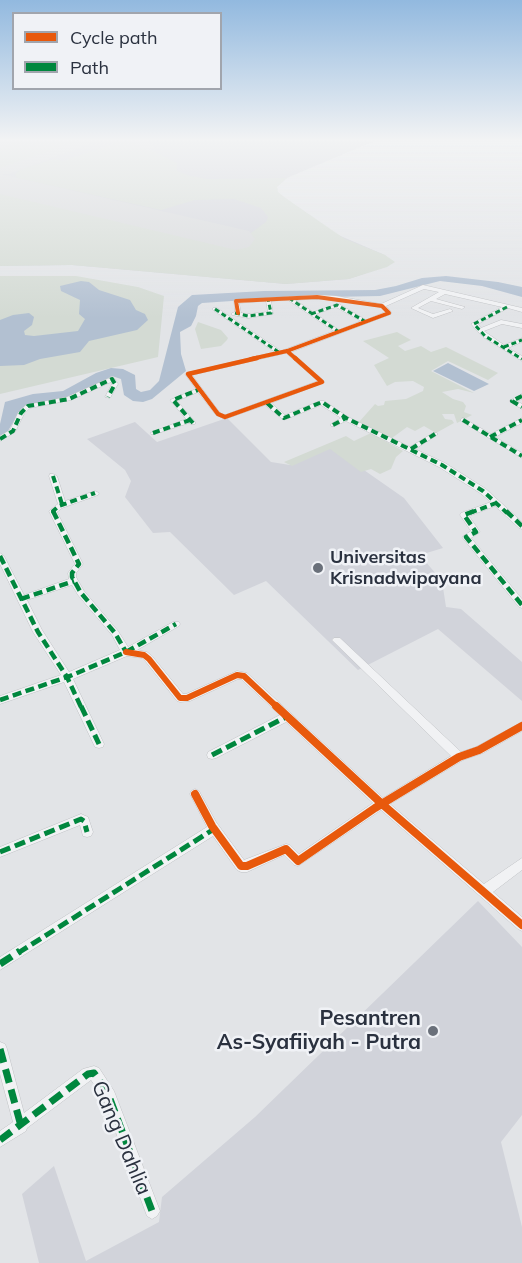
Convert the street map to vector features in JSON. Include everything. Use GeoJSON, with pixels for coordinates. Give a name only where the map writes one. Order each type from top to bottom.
{"type":"FeatureCollection","features":[{"type":"Feature","properties":{"kind":"street"},"geometry":{"type":"LineString","coordinates":[[238,313],[236,302],[268,299],[324,297],[382,306],[423,287],[522,310]]}},
{"type":"Feature","properties":{"kind":"street"},"geometry":{"type":"LineString","coordinates":[[444,292],[414,308],[433,316],[450,310]]}},
{"type":"Feature","properties":{"kind":"street"},"geometry":{"type":"LineString","coordinates":[[324,297],[366,322]]}},
{"type":"Feature","properties":{"kind":"street"},"geometry":{"type":"LineString","coordinates":[[289,298],[339,332]]}},
{"type":"Feature","properties":{"kind":"street"},"geometry":{"type":"LineString","coordinates":[[226,316],[238,313],[248,316],[271,313],[268,299]]}},
{"type":"Feature","properties":{"kind":"street"},"geometry":{"type":"LineString","coordinates":[[430,299],[462,307]]}},
{"type":"Feature","properties":{"kind":"street"},"geometry":{"type":"LineString","coordinates":[[311,314],[337,305]]}},
{"type":"Feature","properties":{"kind":"street"},"geometry":{"type":"LineString","coordinates":[[215,309],[284,352],[322,382],[225,417],[218,414],[198,390],[189,373],[284,352],[389,313],[382,306]]}},
{"type":"Feature","properties":{"kind":"street"},"geometry":{"type":"LineString","coordinates":[[507,307],[475,323],[480,331],[522,359]]}},
{"type":"Feature","properties":{"kind":"street"},"geometry":{"type":"LineString","coordinates":[[480,331],[501,322],[522,326]]}},
{"type":"Feature","properties":{"kind":"street"},"geometry":{"type":"LineString","coordinates":[[504,346],[522,340]]}},
{"type":"Feature","properties":{"kind":"street"},"geometry":{"type":"LineString","coordinates":[[0,439],[13,431],[21,413],[28,406],[69,399],[112,379],[115,384],[108,397]]}},
{"type":"Feature","properties":{"kind":"street"},"geometry":{"type":"LineString","coordinates":[[153,433],[191,421],[173,400],[198,390]]}},
{"type":"Feature","properties":{"kind":"street"},"geometry":{"type":"LineString","coordinates":[[522,396],[512,402],[522,407]]}},
{"type":"Feature","properties":{"kind":"street"},"geometry":{"type":"LineString","coordinates":[[267,403],[284,418],[322,402],[346,417],[442,465],[483,491],[522,526]]}},
{"type":"Feature","properties":{"kind":"street"},"geometry":{"type":"LineString","coordinates":[[333,425],[346,417]]}},
{"type":"Feature","properties":{"kind":"street"},"geometry":{"type":"LineString","coordinates":[[463,420],[522,456]]}},
{"type":"Feature","properties":{"kind":"street"},"geometry":{"type":"LineString","coordinates":[[490,437],[522,420]]}},
{"type":"Feature","properties":{"kind":"street"},"geometry":{"type":"LineString","coordinates":[[411,449],[435,434]]}},
{"type":"Feature","properties":{"kind":"street"},"geometry":{"type":"LineString","coordinates":[[53,477],[62,504]]}},
{"type":"Feature","properties":{"kind":"street"},"geometry":{"type":"LineString","coordinates":[[95,493],[62,504],[53,511],[78,564],[71,575],[74,581],[115,633],[126,652]]}},
{"type":"Feature","properties":{"kind":"street"},"geometry":{"type":"LineString","coordinates":[[496,503],[464,515],[476,532],[466,537],[522,605]]}},
{"type":"Feature","properties":{"kind":"street"},"geometry":{"type":"LineString","coordinates":[[2,561],[38,632],[68,677],[99,744]]}},
{"type":"Feature","properties":{"kind":"street"},"geometry":{"type":"LineString","coordinates":[[21,599],[74,581]]}},
{"type":"Feature","properties":{"kind":"street"},"geometry":{"type":"LineString","coordinates":[[0,700],[68,677],[126,652],[176,624]]}},
{"type":"Feature","properties":{"kind":"street"},"geometry":{"type":"LineString","coordinates":[[337,640],[459,757]]}},
{"type":"Feature","properties":{"kind":"street"},"geometry":{"type":"LineString","coordinates":[[126,652],[144,655],[180,698],[187,698],[241,674],[382,804],[522,925]]}},
{"type":"Feature","properties":{"kind":"street"},"geometry":{"type":"LineString","coordinates":[[212,755],[288,716]]}},
{"type":"Feature","properties":{"kind":"street"},"geometry":{"type":"LineString","coordinates":[[195,794],[214,829],[241,866],[247,866],[282,849],[286,849],[298,861],[382,804],[459,757],[503,738],[522,726]]}},
{"type":"Feature","properties":{"kind":"street"},"geometry":{"type":"LineString","coordinates":[[0,852],[81,819],[84,821],[87,832]]}},
{"type":"Feature","properties":{"kind":"street"},"geometry":{"type":"LineString","coordinates":[[0,964],[214,829]]}},
{"type":"Feature","properties":{"kind":"street"},"geometry":{"type":"LineString","coordinates":[[484,891],[522,863]]}},
{"type":"Feature","properties":{"kind":"street"},"geometry":{"type":"LineString","coordinates":[[0,1048],[21,1126]]}},
{"type":"Feature","properties":{"kind":"street","name":"Gang Dahlia"},"geometry":{"type":"LineString","coordinates":[[0,1140],[88,1074],[94,1073],[107,1091],[152,1211]]}},
{"type":"Feature","properties":{"kind":"shaded area"},"geometry":{"type":"Polygon","coordinates":[[[0,200],[288,200],[336,234],[385,255],[389,265],[349,279],[286,284],[72,265],[0,266],[0,200]]]}},
{"type":"Feature","properties":{"kind":"shaded area"},"geometry":{"type":"Polygon","coordinates":[[[0,200],[39,200],[230,248],[266,222],[268,217],[261,208],[237,200],[288,200],[345,239],[385,255],[395,262],[387,267],[349,279],[286,284],[72,265],[0,266],[0,200]]]}},
{"type":"Feature","properties":{"kind":"shaded area"},"geometry":{"type":"Polygon","coordinates":[[[116,200],[197,200],[161,210],[116,200]]]}},
{"type":"Feature","properties":{"kind":"shaded area"},"geometry":{"type":"Polygon","coordinates":[[[0,276],[76,276],[138,287],[164,296],[158,357],[0,394],[0,276]]]}},
{"type":"Feature","properties":{"kind":"shaded area"},"geometry":{"type":"Polygon","coordinates":[[[198,322],[221,330],[228,338],[227,340],[221,346],[201,349],[195,329],[198,322]]]}},
{"type":"Feature","properties":{"kind":"shaded area"},"geometry":{"type":"Polygon","coordinates":[[[397,332],[411,340],[398,346],[405,351],[421,346],[431,352],[446,347],[498,373],[488,380],[448,361],[431,371],[474,393],[458,389],[442,392],[463,402],[466,406],[464,412],[472,415],[457,423],[454,414],[442,414],[445,419],[452,420],[454,423],[436,433],[424,426],[415,431],[407,427],[392,438],[359,422],[375,404],[384,405],[385,401],[406,399],[423,391],[424,387],[413,381],[395,382],[387,386],[374,365],[389,358],[363,341],[397,332]]]}},
{"type":"Feature","properties":{"kind":"shaded area","name":"Universitas Krisnadwipayana"},"geometry":{"type":"Polygon","coordinates":[[[227,418],[271,462],[290,465],[331,447],[404,498],[443,548],[420,555],[442,581],[446,607],[461,609],[522,662],[522,701],[438,629],[358,670],[266,581],[234,595],[170,532],[153,533],[125,497],[131,481],[125,470],[87,439],[135,422],[157,442],[227,418]]]}},
{"type":"Feature","properties":{"kind":"shaded area"},"geometry":{"type":"Polygon","coordinates":[[[371,433],[403,451],[396,457],[391,469],[380,474],[371,469],[361,472],[330,449],[292,466],[284,462],[346,436],[354,441],[371,433]]]}},
{"type":"Feature","properties":{"kind":"shaded area","name":"Pesantren As-Syafiiyah - Putra"},"geometry":{"type":"Polygon","coordinates":[[[478,901],[522,947],[522,1115],[501,1142],[522,1227],[522,1263],[39,1263],[22,1194],[54,1166],[86,1261],[159,1222],[162,1197],[255,1117],[478,901]]]}},
{"type":"Feature","properties":{"kind":"water"},"geometry":{"type":"Polygon","coordinates":[[[446,276],[522,287],[522,297],[482,286],[440,281],[380,296],[277,298],[202,303],[198,306],[191,326],[180,332],[181,354],[186,371],[152,399],[143,402],[133,401],[124,395],[121,379],[112,376],[74,397],[27,405],[21,409],[5,436],[0,437],[0,424],[5,402],[33,394],[63,391],[96,373],[111,368],[123,369],[135,375],[136,389],[141,392],[150,390],[159,381],[178,307],[192,295],[264,291],[375,290],[422,278],[446,276]]]}},
{"type":"Feature","properties":{"kind":"water"},"geometry":{"type":"Polygon","coordinates":[[[81,281],[89,282],[99,290],[130,300],[136,310],[145,314],[148,320],[137,330],[89,341],[80,352],[40,359],[24,365],[0,366],[0,320],[13,315],[29,313],[34,317],[32,325],[24,331],[25,335],[78,331],[85,319],[79,314],[80,300],[61,291],[60,286],[81,281]]]}},
{"type":"Feature","properties":{"kind":"water"},"geometry":{"type":"Polygon","coordinates":[[[448,363],[489,384],[474,391],[433,371],[448,363]]]}},
{"type":"Feature","properties":{"kind":"runway"},"geometry":{"type":"LineString","coordinates":[[68,200],[236,239]]}},
{"type":"Feature","properties":{"kind":"marked path"},"geometry":{"type":"LineString","coordinates":[[289,298],[339,332]]}},
{"type":"Feature","properties":{"kind":"marked path"},"geometry":{"type":"LineString","coordinates":[[235,313],[248,316],[271,313],[268,299]]}},
{"type":"Feature","properties":{"kind":"marked path"},"geometry":{"type":"LineString","coordinates":[[311,314],[337,305],[366,322]]}},
{"type":"Feature","properties":{"kind":"marked path"},"geometry":{"type":"LineString","coordinates":[[507,307],[474,324],[485,336],[522,359]]}},
{"type":"Feature","properties":{"kind":"marked path"},"geometry":{"type":"LineString","coordinates":[[215,309],[280,353]]}},
{"type":"Feature","properties":{"kind":"marked path"},"geometry":{"type":"LineString","coordinates":[[504,347],[522,340]]}},
{"type":"Feature","properties":{"kind":"marked path"},"geometry":{"type":"LineString","coordinates":[[0,439],[13,431],[21,413],[28,406],[69,399],[112,379],[115,384],[108,397]]}},
{"type":"Feature","properties":{"kind":"marked path"},"geometry":{"type":"LineString","coordinates":[[193,423],[173,400],[198,390]]}},
{"type":"Feature","properties":{"kind":"marked path"},"geometry":{"type":"LineString","coordinates":[[522,396],[512,401],[522,407]]}},
{"type":"Feature","properties":{"kind":"marked path"},"geometry":{"type":"LineString","coordinates":[[267,403],[284,418],[322,402],[346,418],[442,465],[483,491],[522,526]]}},
{"type":"Feature","properties":{"kind":"marked path"},"geometry":{"type":"LineString","coordinates":[[333,425],[346,418]]}},
{"type":"Feature","properties":{"kind":"marked path"},"geometry":{"type":"LineString","coordinates":[[153,433],[190,420]]}},
{"type":"Feature","properties":{"kind":"marked path"},"geometry":{"type":"LineString","coordinates":[[463,420],[522,456]]}},
{"type":"Feature","properties":{"kind":"marked path"},"geometry":{"type":"LineString","coordinates":[[490,437],[522,420]]}},
{"type":"Feature","properties":{"kind":"marked path"},"geometry":{"type":"LineString","coordinates":[[411,449],[435,434]]}},
{"type":"Feature","properties":{"kind":"marked path"},"geometry":{"type":"LineString","coordinates":[[53,476],[62,504]]}},
{"type":"Feature","properties":{"kind":"marked path"},"geometry":{"type":"LineString","coordinates":[[95,493],[59,506],[53,511],[79,564],[72,573],[72,577],[81,593],[115,633],[126,652]]}},
{"type":"Feature","properties":{"kind":"marked path"},"geometry":{"type":"LineString","coordinates":[[496,503],[464,515],[476,532],[466,537],[522,605]]}},
{"type":"Feature","properties":{"kind":"marked path"},"geometry":{"type":"LineString","coordinates":[[0,556],[38,632],[67,677],[99,744]]}},
{"type":"Feature","properties":{"kind":"marked path"},"geometry":{"type":"LineString","coordinates":[[21,599],[74,581]]}},
{"type":"Feature","properties":{"kind":"marked path"},"geometry":{"type":"LineString","coordinates":[[0,700],[70,676],[126,652],[176,624]]}},
{"type":"Feature","properties":{"kind":"marked path"},"geometry":{"type":"LineString","coordinates":[[212,755],[288,716]]}},
{"type":"Feature","properties":{"kind":"marked path"},"geometry":{"type":"LineString","coordinates":[[0,852],[81,819],[84,821],[87,832]]}},
{"type":"Feature","properties":{"kind":"marked path"},"geometry":{"type":"LineString","coordinates":[[0,964],[214,829]]}},
{"type":"Feature","properties":{"kind":"marked path"},"geometry":{"type":"LineString","coordinates":[[0,1049],[21,1126]]}},
{"type":"Feature","properties":{"kind":"marked path"},"geometry":{"type":"LineString","coordinates":[[0,1140],[88,1074],[94,1073],[107,1091],[152,1211]]}},
{"type":"Feature","properties":{"kind":"cycle path"},"geometry":{"type":"LineString","coordinates":[[238,313],[236,301],[317,297],[382,306],[389,313],[287,351],[188,374],[218,414],[225,417],[322,382],[287,351]]}},
{"type":"Feature","properties":{"kind":"cycle path"},"geometry":{"type":"LineString","coordinates":[[126,652],[144,655],[149,659],[180,698],[187,698],[237,675],[244,676],[382,804],[522,925]]}},
{"type":"Feature","properties":{"kind":"cycle path"},"geometry":{"type":"LineString","coordinates":[[195,794],[212,826],[241,866],[247,866],[286,849],[298,861],[375,808],[459,757],[479,750],[522,726]]}},
{"type":"Feature","properties":{"kind":"place","name":"Universitas Krisnadwipayana"},"geometry":{"type":"Point","coordinates":[318,568]}},
{"type":"Feature","properties":{"kind":"place","name":"Pesantren As-Syafiiyah - Putra"},"geometry":{"type":"Point","coordinates":[433,1031]}}]}
